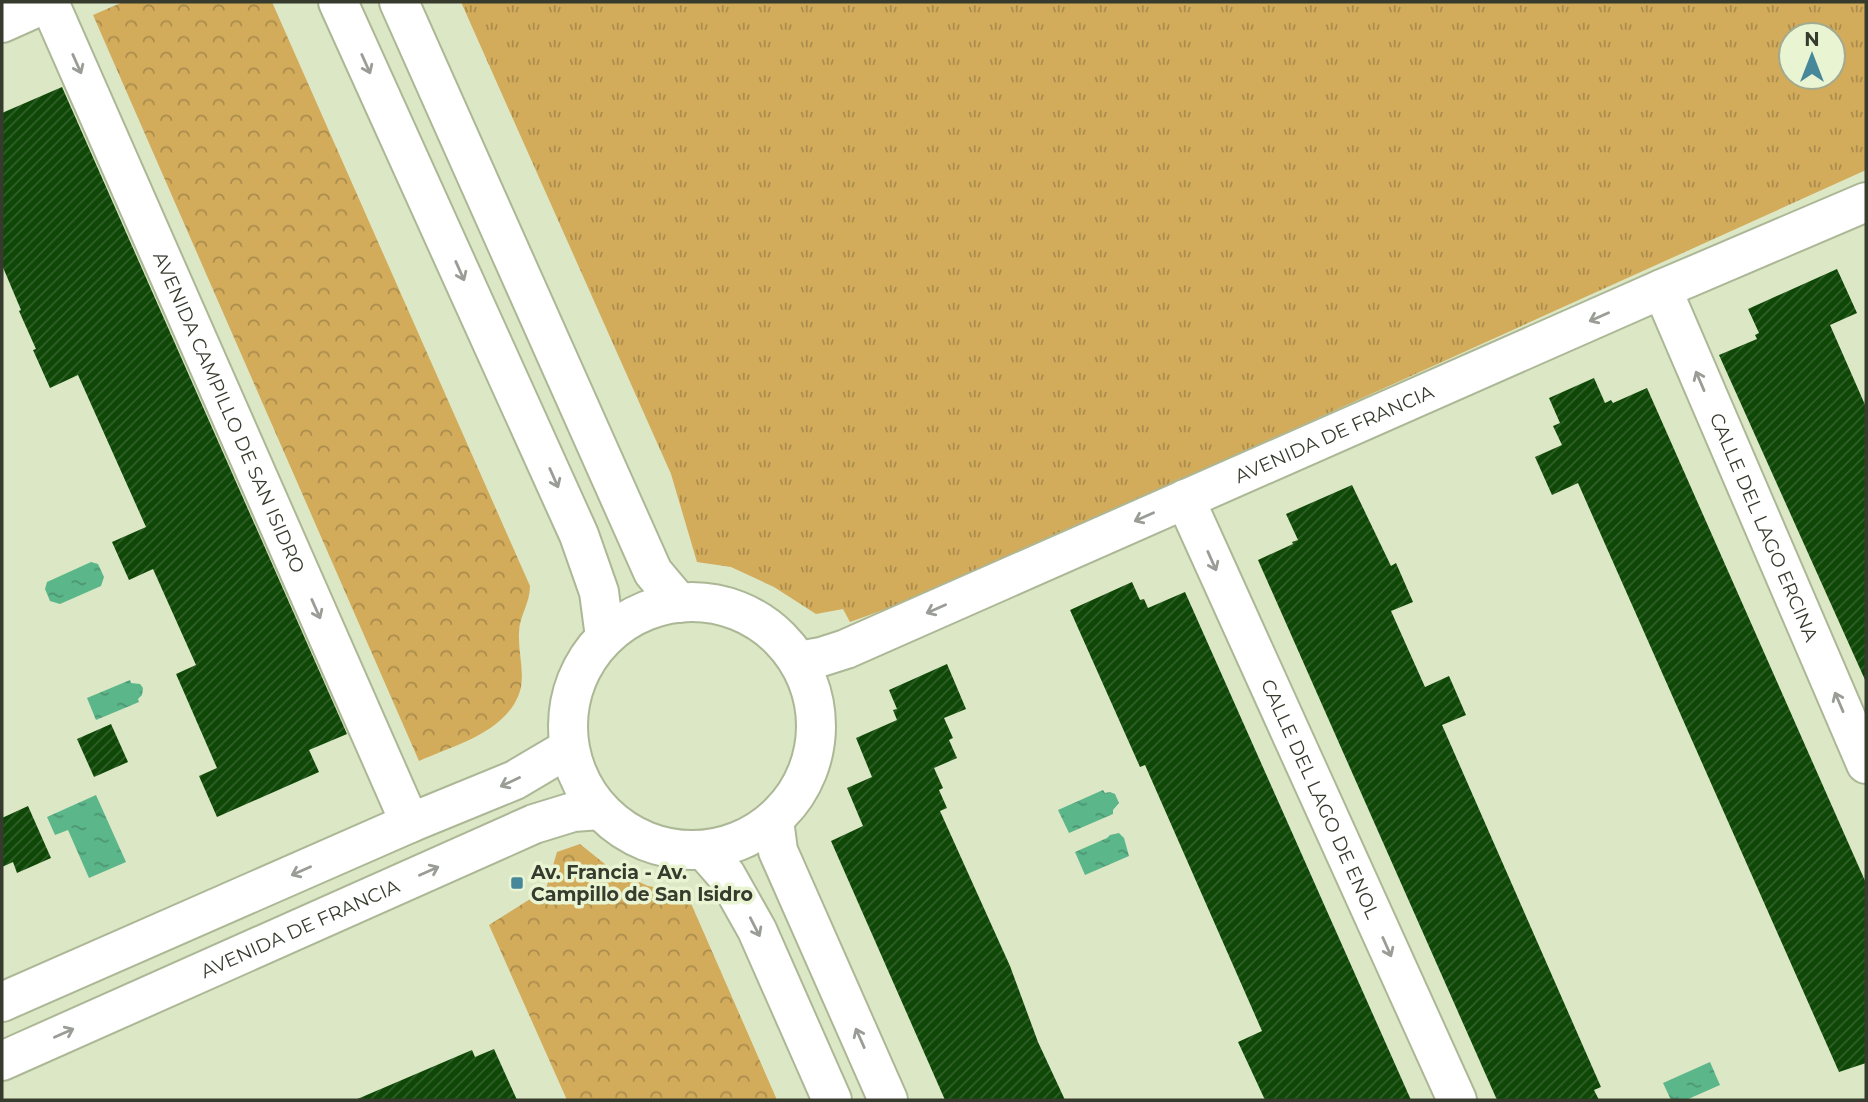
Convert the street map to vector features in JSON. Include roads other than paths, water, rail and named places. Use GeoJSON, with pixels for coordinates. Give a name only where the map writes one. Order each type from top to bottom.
{"type":"FeatureCollection","features":[{"type":"Feature","properties":{"kind":"street"},"geometry":{"type":"LineString","coordinates":[[2,23],[49,2]]}},
{"type":"Feature","properties":{"kind":"street","name":"AVENIDA CAMPILLO DE SAN ISIDRO"},"geometry":{"type":"LineString","coordinates":[[49,2],[410,823]]}},
{"type":"Feature","properties":{"kind":"street"},"geometry":{"type":"LineString","coordinates":[[338,2],[579,535],[599,592],[605,637]]}},
{"type":"Feature","properties":{"kind":"street"},"geometry":{"type":"LineString","coordinates":[[399,2],[653,572],[679,603]]}},
{"type":"Feature","properties":{"kind":"street","name":"AVENIDA DE FRANCIA"},"geometry":{"type":"LineString","coordinates":[[798,661],[846,649],[1662,289],[1866,202]]}},
{"type":"Feature","properties":{"kind":"street","name":"CALLE DEL LAGO ERCINA"},"geometry":{"type":"LineString","coordinates":[[1662,289],[1866,764]]}},
{"type":"Feature","properties":{"kind":"street","name":"CALLE DEL LAGO DE ENOL"},"geometry":{"type":"LineString","coordinates":[[1185,499],[1457,1100]]}},
{"type":"Feature","properties":{"kind":"street"},"geometry":{"type":"LineString","coordinates":[[679,603],[707,603],[735,609],[760,621],[781,639],[798,661],[813,692],[817,727],[812,762],[797,794],[774,820],[741,841],[704,850],[666,848],[630,834],[600,810],[580,782],[569,748],[569,708],[581,670],[605,637],[627,620],[652,608],[679,603]]}},
{"type":"Feature","properties":{"kind":"street"},"geometry":{"type":"LineString","coordinates":[[2,1002],[410,823],[515,780],[569,748]]}},
{"type":"Feature","properties":{"kind":"street","name":"AVENIDA DE FRANCIA"},"geometry":{"type":"LineString","coordinates":[[2,1061],[534,824],[573,812],[600,810]]}},
{"type":"Feature","properties":{"kind":"street"},"geometry":{"type":"LineString","coordinates":[[774,820],[778,851],[888,1100]]}},
{"type":"Feature","properties":{"kind":"street"},"geometry":{"type":"LineString","coordinates":[[704,850],[726,874],[757,930],[832,1100]]}},
{"type":"Feature","properties":{"kind":"water"},"geometry":{"type":"Polygon","coordinates":[[[91,562],[98,564],[104,577],[101,586],[60,604],[50,601],[45,589],[47,582],[91,562]]]}},
{"type":"Feature","properties":{"kind":"water"},"geometry":{"type":"Polygon","coordinates":[[[130,680],[143,688],[139,702],[96,720],[87,698],[130,680]]]}},
{"type":"Feature","properties":{"kind":"water"},"geometry":{"type":"Polygon","coordinates":[[[1103,790],[1105,793],[1115,794],[1119,803],[1113,814],[1069,833],[1058,810],[1103,790]]]}},
{"type":"Feature","properties":{"kind":"water"},"geometry":{"type":"Polygon","coordinates":[[[96,795],[126,862],[89,878],[68,830],[55,835],[47,817],[96,795]]]}},
{"type":"Feature","properties":{"kind":"water"},"geometry":{"type":"Polygon","coordinates":[[[1119,833],[1124,838],[1129,856],[1085,875],[1075,852],[1119,833]]]}},
{"type":"Feature","properties":{"kind":"water"},"geometry":{"type":"Polygon","coordinates":[[[1710,1062],[1720,1085],[1686,1100],[1671,1100],[1663,1083],[1710,1062]]]}},
{"type":"Feature","properties":{"kind":"place","name":"Av. Francia - Av. Campillo de San Isidro"},"geometry":{"type":"Point","coordinates":[517,883]}}]}
